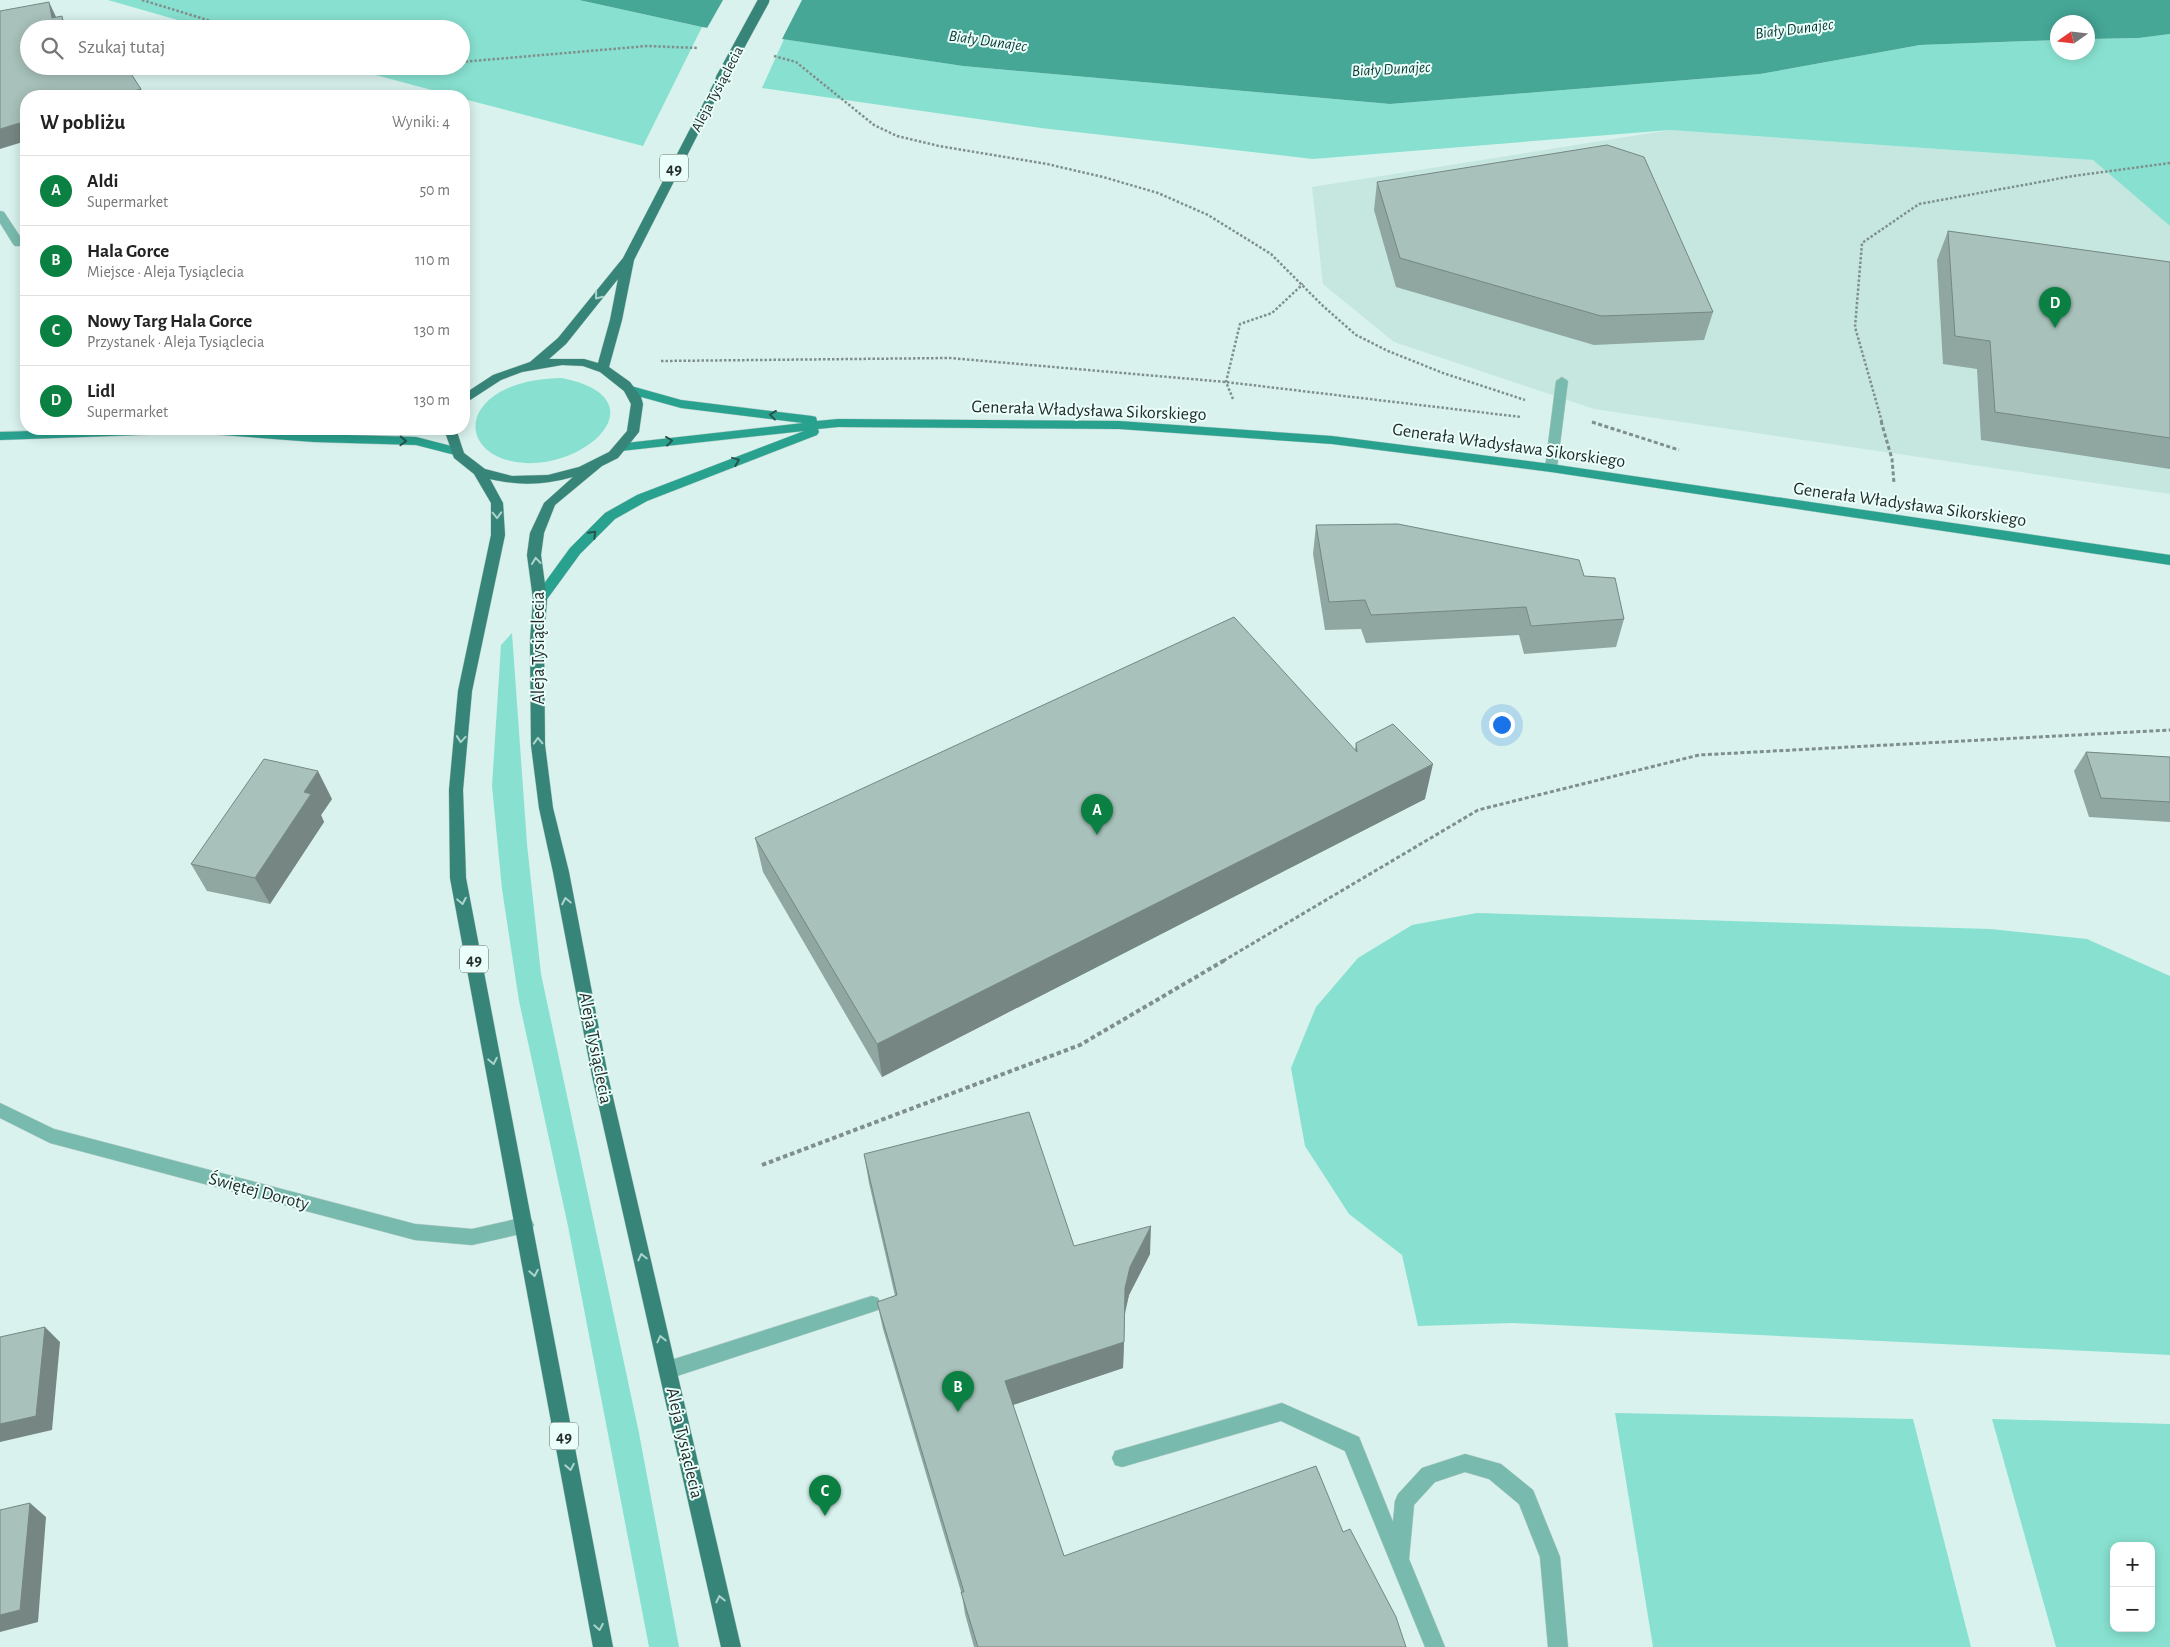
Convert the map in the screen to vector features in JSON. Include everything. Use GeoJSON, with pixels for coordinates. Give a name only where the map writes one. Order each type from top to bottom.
{"type":"FeatureCollection","features":[{"type":"Feature","properties":{"kind":"main road","name":"Aleja Tysiąclecia"},"geometry":{"type":"LineString","coordinates":[[535,364],[562,341],[629,258],[764,0]]}},
{"type":"Feature","properties":{"kind":"main road","name":"Aleja Tysiąclecia"},"geometry":{"type":"LineString","coordinates":[[602,369],[616,320],[629,258]]}},
{"type":"Feature","properties":{"kind":"main road","name":"49"},"geometry":{"type":"LineString","coordinates":[[455,450],[461,458],[479,471],[491,476],[520,481],[552,479],[583,471],[597,464],[620,447],[629,437],[636,424],[638,411],[636,398],[632,390],[615,375],[602,369],[570,362],[535,364],[517,368],[487,381],[470,394]]}},
{"type":"Feature","properties":{"kind":"main road"},"geometry":{"type":"LineString","coordinates":[[451,435],[455,450]]}},
{"type":"Feature","properties":{"kind":"main road","name":"Aleja Tysiąclecia"},"geometry":{"type":"LineString","coordinates":[[597,464],[550,503],[537,533],[534,555],[540,599],[537,641],[538,746],[546,808],[561,872],[600,1076],[731,1647]]}},
{"type":"Feature","properties":{"kind":"main road","name":"49"},"geometry":{"type":"LineString","coordinates":[[479,471],[497,502],[498,535],[465,690],[456,790],[458,878],[525,1225],[603,1647]]}},
{"type":"Feature","properties":{"kind":"street"},"geometry":{"type":"LineString","coordinates":[[0,214],[18,244]]}},
{"type":"Feature","properties":{"kind":"street"},"geometry":{"type":"LineString","coordinates":[[1551,468],[1562,381]]}},
{"type":"Feature","properties":{"kind":"street","name":"Generała Władysława Sikorskiego"},"geometry":{"type":"LineString","coordinates":[[632,390],[681,404],[838,423],[1119,425],[1342,441],[1551,468],[2170,560]]}},
{"type":"Feature","properties":{"kind":"street","name":"Generała Władysława Sikorskiego"},"geometry":{"type":"LineString","coordinates":[[620,447],[838,423]]}},
{"type":"Feature","properties":{"kind":"street"},"geometry":{"type":"LineString","coordinates":[[540,599],[575,551],[610,516],[642,498],[770,447],[838,423]]}},
{"type":"Feature","properties":{"kind":"street"},"geometry":{"type":"LineString","coordinates":[[0,436],[29,435]]}},
{"type":"Feature","properties":{"kind":"street"},"geometry":{"type":"LineString","coordinates":[[277,435],[416,441],[455,450]]}},
{"type":"Feature","properties":{"kind":"street","name":"Świętej Doroty"},"geometry":{"type":"LineString","coordinates":[[0,1110],[50,1136],[415,1232],[472,1238],[525,1225]]}},
{"type":"Feature","properties":{"kind":"street"},"geometry":{"type":"LineString","coordinates":[[668,1370],[872,1304]]}},
{"type":"Feature","properties":{"kind":"street"},"geometry":{"type":"LineString","coordinates":[[1122,1458],[1282,1412],[1352,1444],[1435,1647]]}},
{"type":"Feature","properties":{"kind":"street"},"geometry":{"type":"LineString","coordinates":[[1399,1559],[1404,1501],[1429,1475],[1465,1462],[1494,1471],[1526,1497],[1550,1557],[1558,1647]]}},
{"type":"Feature","properties":{"kind":"path"},"geometry":{"type":"LineString","coordinates":[[142,0],[207,20]]}},
{"type":"Feature","properties":{"kind":"path"},"geometry":{"type":"LineString","coordinates":[[470,61],[647,46],[703,49]]}},
{"type":"Feature","properties":{"kind":"path"},"geometry":{"type":"LineString","coordinates":[[767,55],[796,62],[874,125],[897,136],[939,146],[1047,164],[1158,193],[1208,215],[1271,254],[1323,306],[1356,335],[1388,351],[1558,411],[1687,452]]}},
{"type":"Feature","properties":{"kind":"path"},"geometry":{"type":"LineString","coordinates":[[1893,519],[1895,494],[1892,459],[1856,327],[1862,243],[1919,204],[2073,176],[2170,163]]}},
{"type":"Feature","properties":{"kind":"path"},"geometry":{"type":"LineString","coordinates":[[1247,434],[1226,382],[1240,324],[1272,313],[1303,284]]}},
{"type":"Feature","properties":{"kind":"path"},"geometry":{"type":"LineString","coordinates":[[653,361],[950,358],[1226,382],[1525,417]]}},
{"type":"Feature","properties":{"kind":"path"},"geometry":{"type":"LineString","coordinates":[[762,1165],[1080,1045],[1478,810],[1700,755],[2170,730]]}},
{"type":"Feature","properties":{"kind":"shaded area"},"geometry":{"type":"Polygon","coordinates":[[[108,0],[579,0],[702,27],[643,146],[470,101],[470,90],[432,90],[376,75],[470,75],[470,20],[178,20],[108,0]]]}},
{"type":"Feature","properties":{"kind":"shaded area"},"geometry":{"type":"Polygon","coordinates":[[[2170,34],[2170,226],[2093,160],[1670,130],[1313,159],[1041,128],[762,88],[784,39],[963,66],[1390,104],[1760,74],[1920,45],[2050,40],[2050,60],[2095,60],[2095,39],[2139,38],[2170,34]]]}},
{"type":"Feature","properties":{"kind":"shaded area"},"geometry":{"type":"Polygon","coordinates":[[[1670,130],[2093,160],[2170,226],[2170,494],[1594,409],[1394,342],[1323,284],[1312,187],[1670,130]]]}},
{"type":"Feature","properties":{"kind":"shaded area"},"geometry":{"type":"Polygon","coordinates":[[[562,378],[592,388],[608,402],[610,418],[601,433],[585,447],[563,458],[537,463],[511,461],[497,456],[487,450],[479,441],[476,421],[480,411],[488,401],[500,392],[515,385],[538,380],[562,378]]]}},
{"type":"Feature","properties":{"kind":"shaded area"},"geometry":{"type":"Polygon","coordinates":[[[512,633],[527,844],[541,974],[639,1433],[679,1647],[649,1647],[568,1226],[519,1001],[502,889],[492,786],[501,645],[512,633]]]}},
{"type":"Feature","properties":{"kind":"shaded area"},"geometry":{"type":"Polygon","coordinates":[[[1477,913],[1990,929],[2087,939],[2170,976],[2170,1355],[1513,1323],[1418,1326],[1402,1255],[1349,1214],[1305,1146],[1291,1068],[1316,1007],[1358,958],[1412,925],[1477,913]]]}},
{"type":"Feature","properties":{"kind":"shaded area"},"geometry":{"type":"Polygon","coordinates":[[[1615,1413],[1913,1419],[1971,1647],[1653,1647],[1615,1413]]]}},
{"type":"Feature","properties":{"kind":"shaded area"},"geometry":{"type":"Polygon","coordinates":[[[1992,1419],[2170,1424],[2170,1647],[2056,1647],[1992,1419]]]}},
{"type":"Feature","properties":{"kind":"water","name":"Biały Dunajec"},"geometry":{"type":"Polygon","coordinates":[[[579,0],[2170,0],[2170,34],[2139,38],[2095,39],[2095,15],[2050,15],[2050,40],[1920,45],[1760,74],[1390,104],[963,66],[702,27],[579,0]]]}},
{"type":"Feature","properties":{"kind":"pier"},"geometry":{"type":"Polygon","coordinates":[[[723,0],[802,0],[781,41],[706,30],[723,0]]]}},
{"type":"Feature","properties":{"kind":"building"},"geometry":{"type":"Polygon","coordinates":[[[49,2],[52,18],[62,16],[63,20],[20,20],[20,75],[132,75],[141,89],[20,90],[20,123],[0,129],[0,11],[49,2]]]}},
{"type":"Feature","properties":{"kind":"building"},"geometry":{"type":"Polygon","coordinates":[[[1607,145],[1644,157],[1713,312],[1601,316],[1400,258],[1377,182],[1607,145]]]}},
{"type":"Feature","properties":{"kind":"building"},"geometry":{"type":"Polygon","coordinates":[[[1948,231],[2170,262],[2170,438],[1995,412],[1990,341],[1955,336],[1948,231]]]}},
{"type":"Feature","properties":{"kind":"building"},"geometry":{"type":"Polygon","coordinates":[[[1398,524],[1579,560],[1584,576],[1615,578],[1624,619],[1531,626],[1526,607],[1371,615],[1365,600],[1329,602],[1316,525],[1398,524]]]}},
{"type":"Feature","properties":{"kind":"building"},"geometry":{"type":"Polygon","coordinates":[[[1234,617],[1357,752],[1356,743],[1393,724],[1433,764],[877,1044],[755,838],[1234,617]]]}},
{"type":"Feature","properties":{"kind":"building"},"geometry":{"type":"Polygon","coordinates":[[[2086,752],[2170,757],[2170,802],[2101,798],[2086,752]]]}},
{"type":"Feature","properties":{"kind":"building"},"geometry":{"type":"Polygon","coordinates":[[[264,759],[318,771],[304,792],[311,794],[255,878],[191,864],[264,759]]]}},
{"type":"Feature","properties":{"kind":"building"},"geometry":{"type":"Polygon","coordinates":[[[1029,1112],[1074,1246],[1151,1226],[1130,1267],[1125,1288],[1124,1342],[1005,1381],[1064,1556],[1316,1466],[1343,1532],[1350,1529],[1396,1617],[1406,1647],[978,1647],[961,1592],[964,1592],[877,1302],[897,1295],[864,1154],[1029,1112]]]}},
{"type":"Feature","properties":{"kind":"building"},"geometry":{"type":"Polygon","coordinates":[[[45,1327],[36,1416],[0,1424],[0,1337],[45,1327]]]}},
{"type":"Feature","properties":{"kind":"building"},"geometry":{"type":"Polygon","coordinates":[[[30,1503],[20,1610],[0,1615],[0,1510],[30,1503]]]}},
{"type":"Feature","properties":{"kind":"place","name":"Lidl"},"geometry":{"type":"Point","coordinates":[2055,328]}},
{"type":"Feature","properties":{"kind":"place","name":"Aldi"},"geometry":{"type":"Point","coordinates":[1097,835]}},
{"type":"Feature","properties":{"kind":"place","name":"Hala Gorce"},"geometry":{"type":"Point","coordinates":[958,1412]}},
{"type":"Feature","properties":{"kind":"place","name":"Nowy Targ Hala Gorce"},"geometry":{"type":"Point","coordinates":[825,1516]}}]}
